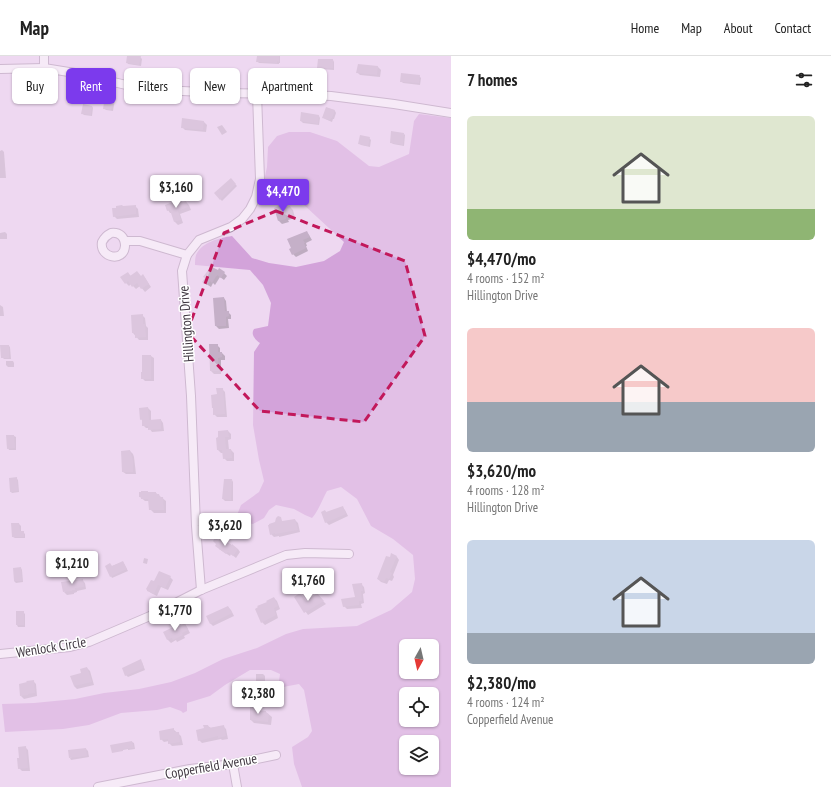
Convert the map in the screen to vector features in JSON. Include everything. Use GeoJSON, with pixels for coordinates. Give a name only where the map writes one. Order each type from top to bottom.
{"type":"FeatureCollection","features":[{"type":"Feature","properties":{"kind":"street"},"geometry":{"type":"LineString","coordinates":[[44,56],[44,68]]}},
{"type":"Feature","properties":{"kind":"street"},"geometry":{"type":"LineString","coordinates":[[0,69],[12,69]]}},
{"type":"Feature","properties":{"kind":"street"},"geometry":{"type":"LineString","coordinates":[[58,70],[139,88],[172,91],[248,94]]}},
{"type":"Feature","properties":{"kind":"street"},"geometry":{"type":"LineString","coordinates":[[327,96],[451,113]]}},
{"type":"Feature","properties":{"kind":"street","name":"Hillington Drive"},"geometry":{"type":"LineString","coordinates":[[201,590],[196,526],[191,396],[182,271],[187,254],[199,240],[230,227],[242,219],[250,209],[256,197],[260,179],[257,104]]}},
{"type":"Feature","properties":{"kind":"street"},"geometry":{"type":"LineString","coordinates":[[125,241],[140,241],[187,254]]}},
{"type":"Feature","properties":{"kind":"street","name":"Wenlock Circle"},"geometry":{"type":"LineString","coordinates":[[0,654],[70,647],[89,642],[150,616],[201,590],[286,555],[305,553],[349,554]]}},
{"type":"Feature","properties":{"kind":"street","name":"Copperfield Avenue"},"geometry":{"type":"LineString","coordinates":[[98,787],[190,769],[233,764],[276,755]]}},
{"type":"Feature","properties":{"kind":"street"},"geometry":{"type":"LineString","coordinates":[[233,764],[237,787]]}},
{"type":"Feature","properties":{"kind":"highlighted area"},"geometry":{"type":"Polygon","coordinates":[[[276,211],[405,261],[425,336],[364,422],[260,411],[187,332],[224,233],[276,211]]]}},
{"type":"Feature","properties":{"kind":"shaded area"},"geometry":{"type":"Polygon","coordinates":[[[419,114],[451,118],[451,787],[302,787],[294,764],[292,747],[308,737],[312,731],[304,690],[299,684],[278,688],[280,674],[271,670],[250,670],[210,696],[187,703],[187,711],[183,713],[170,707],[157,710],[121,713],[89,725],[63,729],[5,732],[2,704],[75,699],[104,693],[139,689],[171,682],[195,673],[223,659],[257,648],[286,634],[303,629],[357,626],[391,610],[412,592],[415,579],[413,555],[393,539],[371,526],[357,499],[341,487],[327,491],[319,508],[312,518],[294,509],[276,505],[269,510],[264,518],[253,524],[241,522],[237,515],[241,505],[259,492],[264,481],[253,425],[254,352],[260,343],[254,337],[253,331],[254,329],[268,326],[271,303],[263,285],[250,270],[195,265],[196,255],[202,247],[216,239],[232,236],[252,258],[269,263],[296,267],[324,261],[340,251],[344,242],[304,205],[260,198],[267,167],[268,147],[277,136],[289,132],[310,132],[337,141],[369,166],[379,167],[409,154],[414,121],[419,114]]]}},
{"type":"Feature","properties":{"kind":"building"},"geometry":{"type":"Polygon","coordinates":[[[127,56],[141,56],[139,65],[126,63],[127,56]]]}},
{"type":"Feature","properties":{"kind":"building"},"geometry":{"type":"Polygon","coordinates":[[[257,56],[279,56],[279,62],[256,62],[257,56]]]}},
{"type":"Feature","properties":{"kind":"building"},"geometry":{"type":"Polygon","coordinates":[[[318,59],[333,59],[333,68],[317,68],[318,59]]]}},
{"type":"Feature","properties":{"kind":"building"},"geometry":{"type":"Polygon","coordinates":[[[358,64],[378,66],[377,75],[356,73],[358,64]]]}},
{"type":"Feature","properties":{"kind":"building"},"geometry":{"type":"Polygon","coordinates":[[[401,73],[420,75],[419,83],[400,82],[401,73]]]}},
{"type":"Feature","properties":{"kind":"building"},"geometry":{"type":"Polygon","coordinates":[[[83,104],[92,106],[91,115],[81,114],[83,104]]]}},
{"type":"Feature","properties":{"kind":"building"},"geometry":{"type":"Polygon","coordinates":[[[104,104],[112,104],[111,110],[103,109],[104,104]]]}},
{"type":"Feature","properties":{"kind":"building"},"geometry":{"type":"Polygon","coordinates":[[[326,107],[335,110],[330,120],[322,118],[326,107]]]}},
{"type":"Feature","properties":{"kind":"building"},"geometry":{"type":"Polygon","coordinates":[[[301,112],[319,115],[318,124],[300,121],[301,112]]]}},
{"type":"Feature","properties":{"kind":"building"},"geometry":{"type":"Polygon","coordinates":[[[182,118],[204,121],[203,130],[181,128],[182,118]]]}},
{"type":"Feature","properties":{"kind":"building"},"geometry":{"type":"Polygon","coordinates":[[[391,131],[404,133],[403,145],[390,143],[391,131]]]}},
{"type":"Feature","properties":{"kind":"building"},"geometry":{"type":"Polygon","coordinates":[[[360,135],[370,137],[368,146],[358,144],[360,135]]]}},
{"type":"Feature","properties":{"kind":"building"},"geometry":{"type":"Polygon","coordinates":[[[231,178],[236,184],[220,200],[214,193],[231,178]]]}},
{"type":"Feature","properties":{"kind":"building"},"geometry":{"type":"Polygon","coordinates":[[[186,201],[188,207],[178,211],[181,220],[174,222],[170,210],[167,211],[165,205],[186,201]]]}},
{"type":"Feature","properties":{"kind":"building"},"geometry":{"type":"Polygon","coordinates":[[[122,205],[136,205],[136,214],[113,217],[112,208],[122,205]]]}},
{"type":"Feature","properties":{"kind":"building"},"geometry":{"type":"Polygon","coordinates":[[[282,205],[283,208],[290,206],[293,215],[278,221],[274,208],[282,205]]]}},
{"type":"Feature","properties":{"kind":"building"},"geometry":{"type":"Polygon","coordinates":[[[307,231],[310,237],[303,240],[306,248],[292,255],[287,239],[307,231]]]}},
{"type":"Feature","properties":{"kind":"building"},"geometry":{"type":"Polygon","coordinates":[[[212,267],[218,270],[219,268],[225,272],[221,278],[217,275],[212,283],[210,281],[207,285],[202,282],[205,278],[203,277],[212,267]]]}},
{"type":"Feature","properties":{"kind":"building"},"geometry":{"type":"Polygon","coordinates":[[[137,271],[141,276],[143,274],[149,284],[141,289],[137,283],[132,287],[128,281],[125,284],[120,277],[128,272],[130,276],[137,271]]]}},
{"type":"Feature","properties":{"kind":"building"},"geometry":{"type":"Polygon","coordinates":[[[224,297],[225,311],[229,311],[229,316],[226,317],[226,326],[215,326],[213,298],[224,297]]]}},
{"type":"Feature","properties":{"kind":"building"},"geometry":{"type":"Polygon","coordinates":[[[143,314],[143,324],[145,324],[146,337],[135,338],[135,333],[132,333],[131,315],[143,314]]]}},
{"type":"Feature","properties":{"kind":"building"},"geometry":{"type":"Polygon","coordinates":[[[209,344],[218,344],[218,352],[222,352],[222,357],[218,358],[219,371],[210,371],[209,344]]]}},
{"type":"Feature","properties":{"kind":"building"},"geometry":{"type":"Polygon","coordinates":[[[0,345],[9,345],[9,358],[1,358],[0,345]]]}},
{"type":"Feature","properties":{"kind":"building"},"geometry":{"type":"Polygon","coordinates":[[[142,355],[151,355],[151,379],[141,379],[142,355]]]}},
{"type":"Feature","properties":{"kind":"building"},"geometry":{"type":"Polygon","coordinates":[[[216,388],[223,388],[225,414],[213,415],[211,395],[217,394],[216,388]]]}},
{"type":"Feature","properties":{"kind":"building"},"geometry":{"type":"Polygon","coordinates":[[[148,407],[149,420],[161,419],[161,429],[148,430],[148,426],[142,426],[139,408],[148,407]]]}},
{"type":"Feature","properties":{"kind":"building"},"geometry":{"type":"Polygon","coordinates":[[[228,430],[229,437],[225,437],[226,449],[231,449],[232,458],[223,459],[222,450],[217,450],[216,438],[218,437],[218,431],[228,430]]]}},
{"type":"Feature","properties":{"kind":"building"},"geometry":{"type":"Polygon","coordinates":[[[6,435],[14,435],[15,448],[7,449],[6,435]]]}},
{"type":"Feature","properties":{"kind":"building"},"geometry":{"type":"Polygon","coordinates":[[[130,450],[133,461],[133,472],[122,472],[121,451],[130,450]]]}},
{"type":"Feature","properties":{"kind":"building"},"geometry":{"type":"Polygon","coordinates":[[[17,477],[18,491],[10,492],[9,478],[17,477]]]}},
{"type":"Feature","properties":{"kind":"building"},"geometry":{"type":"Polygon","coordinates":[[[224,479],[232,479],[231,500],[222,499],[224,479]]]}},
{"type":"Feature","properties":{"kind":"building"},"geometry":{"type":"Polygon","coordinates":[[[139,492],[156,492],[156,494],[159,494],[160,497],[163,497],[164,510],[149,510],[148,499],[141,499],[141,497],[139,497],[139,492]]]}},
{"type":"Feature","properties":{"kind":"building"},"geometry":{"type":"Polygon","coordinates":[[[343,506],[346,514],[325,523],[321,512],[325,510],[326,512],[343,506]]]}},
{"type":"Feature","properties":{"kind":"building"},"geometry":{"type":"Polygon","coordinates":[[[278,516],[281,517],[282,521],[295,519],[298,530],[270,535],[268,525],[275,522],[278,516]]]}},
{"type":"Feature","properties":{"kind":"building"},"geometry":{"type":"Polygon","coordinates":[[[11,523],[19,523],[20,531],[24,531],[24,537],[12,537],[11,523]]]}},
{"type":"Feature","properties":{"kind":"building"},"geometry":{"type":"Polygon","coordinates":[[[215,538],[219,540],[221,538],[238,549],[233,556],[228,552],[226,554],[215,546],[216,544],[213,541],[215,538]]]}},
{"type":"Feature","properties":{"kind":"building"},"geometry":{"type":"Polygon","coordinates":[[[391,553],[397,556],[390,572],[392,573],[389,579],[386,578],[384,582],[377,579],[386,556],[390,557],[391,553]]]}},
{"type":"Feature","properties":{"kind":"building"},"geometry":{"type":"Polygon","coordinates":[[[123,561],[127,569],[110,577],[105,566],[110,563],[112,566],[123,561]]]}},
{"type":"Feature","properties":{"kind":"building"},"geometry":{"type":"Polygon","coordinates":[[[21,567],[22,581],[14,581],[13,568],[21,567]]]}},
{"type":"Feature","properties":{"kind":"building"},"geometry":{"type":"Polygon","coordinates":[[[159,571],[171,576],[165,588],[158,585],[154,594],[146,589],[151,580],[154,581],[159,571]]]}},
{"type":"Feature","properties":{"kind":"building"},"geometry":{"type":"Polygon","coordinates":[[[83,579],[84,587],[63,592],[61,582],[83,579]]]}},
{"type":"Feature","properties":{"kind":"building"},"geometry":{"type":"Polygon","coordinates":[[[362,583],[362,601],[359,601],[359,605],[343,607],[341,599],[355,597],[352,584],[362,583]]]}},
{"type":"Feature","properties":{"kind":"building"},"geometry":{"type":"Polygon","coordinates":[[[300,593],[306,601],[317,593],[324,601],[304,613],[294,597],[300,593]]]}},
{"type":"Feature","properties":{"kind":"building"},"geometry":{"type":"Polygon","coordinates":[[[274,597],[278,606],[274,608],[276,615],[261,623],[255,609],[258,607],[257,606],[274,597]]]}},
{"type":"Feature","properties":{"kind":"building"},"geometry":{"type":"Polygon","coordinates":[[[228,606],[232,613],[210,624],[206,616],[228,606]]]}},
{"type":"Feature","properties":{"kind":"building"},"geometry":{"type":"Polygon","coordinates":[[[16,611],[24,611],[24,625],[16,625],[16,611]]]}},
{"type":"Feature","properties":{"kind":"building"},"geometry":{"type":"Polygon","coordinates":[[[185,623],[188,630],[182,633],[183,635],[173,640],[172,638],[167,640],[163,632],[173,627],[174,629],[185,623]]]}},
{"type":"Feature","properties":{"kind":"building"},"geometry":{"type":"Polygon","coordinates":[[[141,659],[144,668],[125,676],[122,668],[141,659]]]}},
{"type":"Feature","properties":{"kind":"building"},"geometry":{"type":"Polygon","coordinates":[[[87,667],[92,682],[74,686],[70,676],[81,673],[80,669],[87,667]]]}},
{"type":"Feature","properties":{"kind":"building"},"geometry":{"type":"Polygon","coordinates":[[[34,680],[35,693],[20,696],[19,684],[34,680]]]}},
{"type":"Feature","properties":{"kind":"building"},"geometry":{"type":"Polygon","coordinates":[[[250,704],[256,704],[255,710],[266,711],[266,713],[269,714],[268,722],[250,720],[250,704]]]}},
{"type":"Feature","properties":{"kind":"building"},"geometry":{"type":"Polygon","coordinates":[[[203,725],[208,725],[209,728],[224,725],[226,736],[218,738],[218,736],[198,741],[196,730],[204,728],[203,725]]]}},
{"type":"Feature","properties":{"kind":"building"},"geometry":{"type":"Polygon","coordinates":[[[174,728],[174,732],[179,732],[180,742],[168,744],[168,739],[160,740],[159,731],[174,728]]]}},
{"type":"Feature","properties":{"kind":"building"},"geometry":{"type":"Polygon","coordinates":[[[132,741],[134,748],[123,749],[123,751],[112,753],[110,745],[132,741]]]}},
{"type":"Feature","properties":{"kind":"building"},"geometry":{"type":"Polygon","coordinates":[[[26,746],[28,768],[18,769],[18,747],[26,746]]]}},
{"type":"Feature","properties":{"kind":"building"},"geometry":{"type":"Polygon","coordinates":[[[86,748],[87,756],[69,758],[68,750],[86,748]]]}}]}
